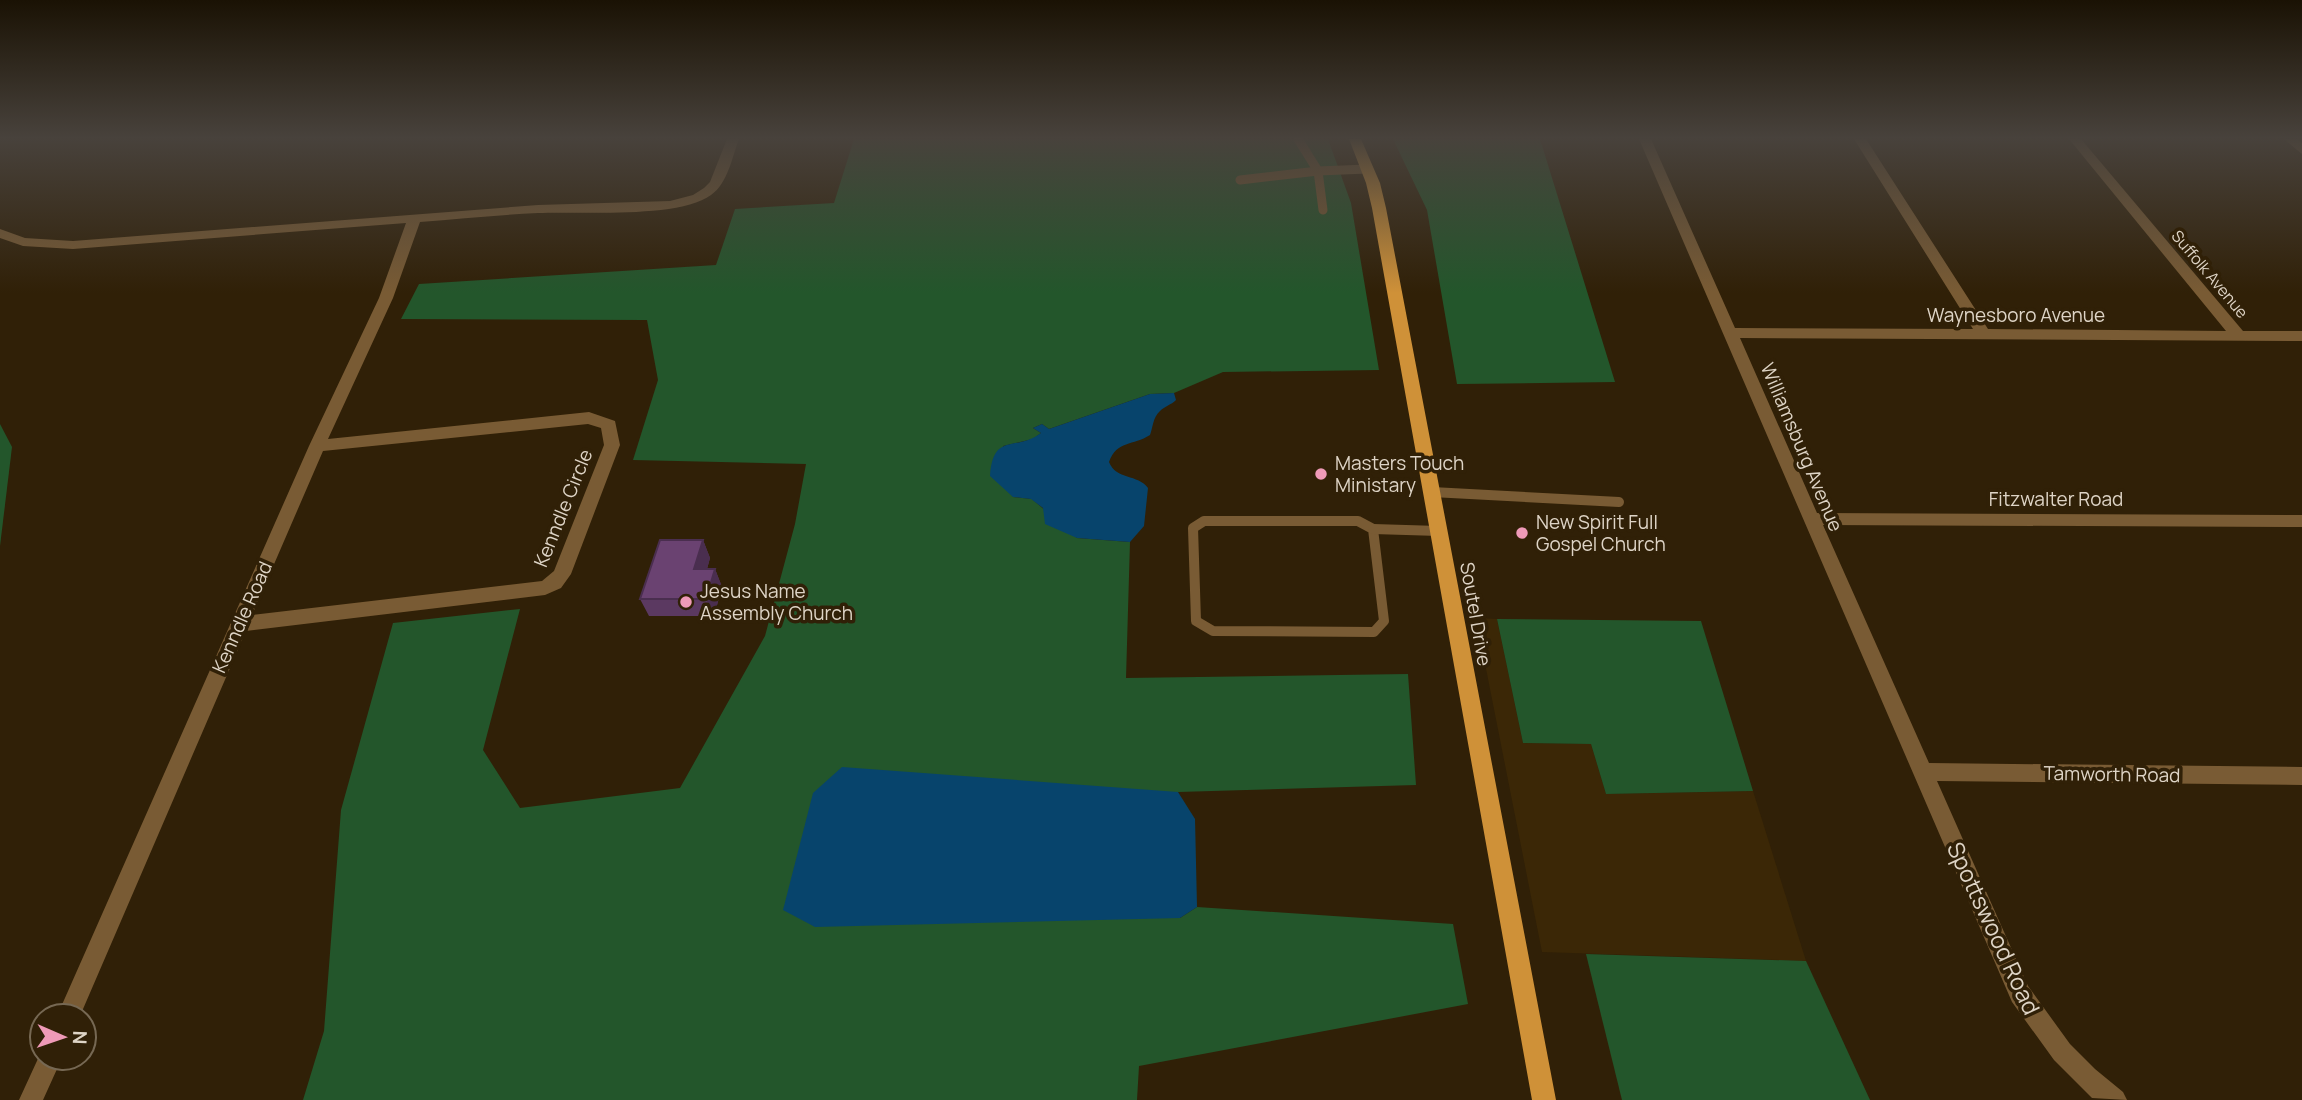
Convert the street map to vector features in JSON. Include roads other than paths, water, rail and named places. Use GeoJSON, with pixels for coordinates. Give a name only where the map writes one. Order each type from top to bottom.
{"type":"FeatureCollection","features":[{"type":"Feature","properties":{"kind":"main road","name":"Soutel Drive"},"geometry":{"type":"LineString","coordinates":[[1374,190],[1544,1100]]}},
{"type":"Feature","properties":{"kind":"street"},"geometry":{"type":"LineString","coordinates":[[0,233],[23,242],[73,245],[538,209],[670,205],[698,198],[707,190]]}},
{"type":"Feature","properties":{"kind":"street","name":"Williamsburg Avenue"},"geometry":{"type":"LineString","coordinates":[[1667,190],[1923,772]]}},
{"type":"Feature","properties":{"kind":"street"},"geometry":{"type":"LineString","coordinates":[[1892,190],[1983,335]]}},
{"type":"Feature","properties":{"kind":"street","name":"Suffolk Avenue"},"geometry":{"type":"LineString","coordinates":[[2118,190],[2238,335]]}},
{"type":"Feature","properties":{"kind":"street","name":"Kenndle Road"},"geometry":{"type":"LineString","coordinates":[[74,1002],[317,446],[386,298],[415,218]]}},
{"type":"Feature","properties":{"kind":"street","name":"Waynesboro Avenue"},"geometry":{"type":"LineString","coordinates":[[1730,333],[2302,336]]}},
{"type":"Feature","properties":{"kind":"street","name":"Kenndle Circle"},"geometry":{"type":"LineString","coordinates":[[239,624],[545,588],[555,583],[562,574],[612,445],[612,434],[610,425],[589,418],[317,446]]}},
{"type":"Feature","properties":{"kind":"street","name":"Fitzwalter Road"},"geometry":{"type":"LineString","coordinates":[[1810,519],[2302,521]]}},
{"type":"Feature","properties":{"kind":"street","name":"Tamworth Road"},"geometry":{"type":"LineString","coordinates":[[1923,772],[2302,776]]}},
{"type":"Feature","properties":{"kind":"street","name":"Spottswood Road"},"geometry":{"type":"LineString","coordinates":[[1923,772],[2020,994],[2045,1033],[2073,1065],[2115,1100]]}},
{"type":"Feature","properties":{"kind":"street"},"geometry":{"type":"LineString","coordinates":[[31,1100],[44,1072]]}},
{"type":"Feature","properties":{"kind":"lane"},"geometry":{"type":"LineString","coordinates":[[1320,190],[1323,210]]}},
{"type":"Feature","properties":{"kind":"lane"},"geometry":{"type":"LineString","coordinates":[[1432,492],[1619,502]]}},
{"type":"Feature","properties":{"kind":"lane"},"geometry":{"type":"LineString","coordinates":[[1373,528],[1384,621],[1374,632],[1213,631],[1196,621],[1193,528],[1205,521],[1358,521],[1373,528],[1439,531]]}},
{"type":"Feature","properties":{"kind":"water"},"geometry":{"type":"Polygon","coordinates":[[[1174,393],[1176,400],[1158,413],[1150,435],[1116,450],[1109,462],[1117,472],[1148,488],[1144,526],[1130,542],[1077,538],[1045,524],[1043,508],[1031,499],[1013,497],[990,476],[996,453],[1007,445],[1022,442],[1041,433],[1033,428],[1042,424],[1049,429],[1150,394],[1174,393]]]}},
{"type":"Feature","properties":{"kind":"water"},"geometry":{"type":"Polygon","coordinates":[[[842,767],[1178,792],[1195,819],[1197,907],[1180,918],[815,927],[783,910],[813,793],[842,767]]]}},
{"type":"Feature","properties":{"kind":"place","name":"Masters Touch Ministary"},"geometry":{"type":"Point","coordinates":[1321,474]}},
{"type":"Feature","properties":{"kind":"place","name":"New Spirit Full Gospel Church"},"geometry":{"type":"Point","coordinates":[1522,533]}},
{"type":"Feature","properties":{"kind":"place","name":"Jesus Name Assembly Church"},"geometry":{"type":"Point","coordinates":[686,602]}}]}
